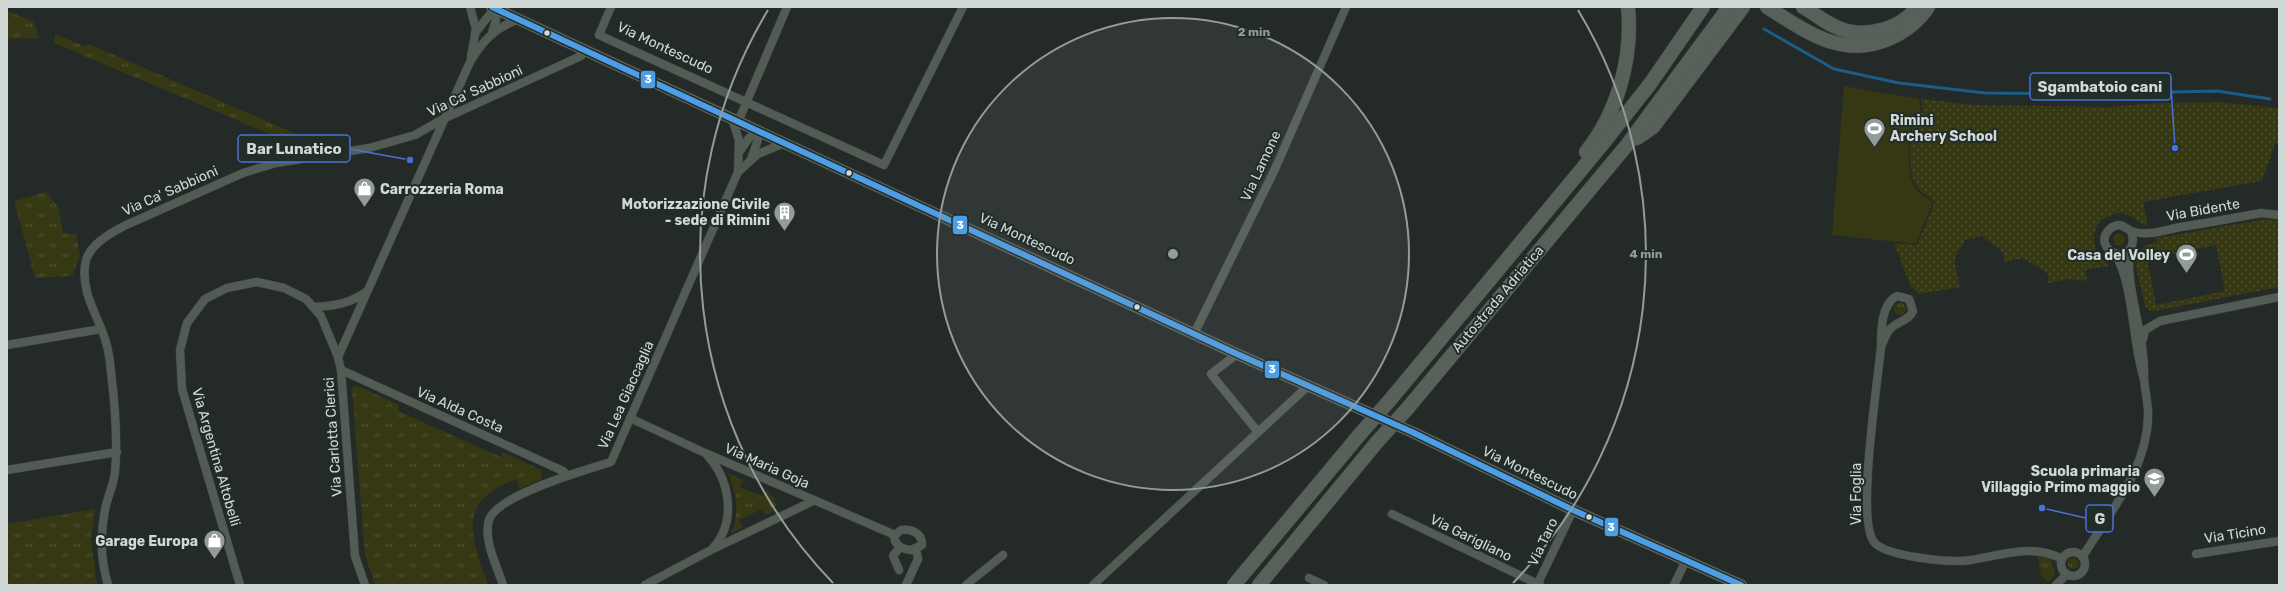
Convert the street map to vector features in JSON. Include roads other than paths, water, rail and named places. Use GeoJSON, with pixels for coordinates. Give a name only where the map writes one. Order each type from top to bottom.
{"type":"FeatureCollection","features":[{"type":"Feature","properties":{"kind":"highway"},"geometry":{"type":"LineString","coordinates":[[1446,334],[1452,316],[1592,144],[1613,105],[1625,70],[1631,31],[1628,7]]}},
{"type":"Feature","properties":{"kind":"highway","name":"Autostrada Adriatica"},"geometry":{"type":"LineString","coordinates":[[1234,585],[1446,334],[1606,140],[1650,84],[1703,7]]}},
{"type":"Feature","properties":{"kind":"highway","name":"Autostrada Adriatica"},"geometry":{"type":"LineString","coordinates":[[1259,585],[1377,442],[1407,409],[1627,145],[1729,7]]}},
{"type":"Feature","properties":{"kind":"highway"},"geometry":{"type":"LineString","coordinates":[[1627,145],[1653,126],[1743,7]]}},
{"type":"Feature","properties":{"kind":"highway"},"geometry":{"type":"LineString","coordinates":[[1767,7],[1805,31],[1824,40],[1854,47],[1875,45],[1901,33],[1920,18],[1928,7]]}},
{"type":"Feature","properties":{"kind":"highway"},"geometry":{"type":"LineString","coordinates":[[1803,7],[1830,24],[1847,31],[1862,32],[1879,30],[1897,24],[1909,16],[1917,7]]}},
{"type":"Feature","properties":{"kind":"street","name":"Via Carlotta Clerici"},"geometry":{"type":"LineString","coordinates":[[470,7],[474,16],[475,33],[470,62]]}},
{"type":"Feature","properties":{"kind":"street","name":"Via Montescudo"},"geometry":{"type":"LineString","coordinates":[[611,7],[599,35],[884,165],[962,7]]}},
{"type":"Feature","properties":{"kind":"street"},"geometry":{"type":"LineString","coordinates":[[735,120],[746,102],[787,7]]}},
{"type":"Feature","properties":{"kind":"street","name":"Via Lamone"},"geometry":{"type":"LineString","coordinates":[[1194,334],[1275,169],[1346,7]]}},
{"type":"Feature","properties":{"kind":"street","name":"Via Carlotta Clerici"},"geometry":{"type":"LineString","coordinates":[[475,33],[494,8]]}},
{"type":"Feature","properties":{"kind":"street","name":"Via Montescudo"},"geometry":{"type":"LineString","coordinates":[[494,8],[1237,354],[1412,432],[1573,510],[1741,585]]}},
{"type":"Feature","properties":{"kind":"street"},"geometry":{"type":"LineString","coordinates":[[492,33],[496,20],[494,8]]}},
{"type":"Feature","properties":{"kind":"street","name":"Via Carlotta Clerici"},"geometry":{"type":"LineString","coordinates":[[365,585],[355,556],[341,370],[338,357],[443,119],[470,62],[483,42],[492,33],[519,19]]}},
{"type":"Feature","properties":{"kind":"street","name":"Via Ca' Sabbioni"},"geometry":{"type":"LineString","coordinates":[[108,585],[105,572],[102,537],[105,510],[115,475],[117,452],[112,373],[108,348],[87,298],[84,282],[85,263],[93,247],[110,233],[195,193],[243,173],[276,163],[369,148],[414,134],[443,119],[581,56],[586,51]]}},
{"type":"Feature","properties":{"kind":"street","name":"Via Lea Giaccaglia"},"geometry":{"type":"LineString","coordinates":[[503,585],[488,534],[489,520],[496,509],[506,501],[567,475],[611,462],[738,172],[740,152],[735,120]]}},
{"type":"Feature","properties":{"kind":"street"},"geometry":{"type":"LineString","coordinates":[[740,152],[749,138],[759,131]]}},
{"type":"Feature","properties":{"kind":"street","name":"Via Lea Giaccaglia"},"geometry":{"type":"LineString","coordinates":[[751,159],[758,140],[759,131]]}},
{"type":"Feature","properties":{"kind":"street","name":"Via Lea Giaccaglia"},"geometry":{"type":"LineString","coordinates":[[738,172],[751,159],[765,150],[784,143]]}},
{"type":"Feature","properties":{"kind":"street","name":"Via Bidente"},"geometry":{"type":"LineString","coordinates":[[2144,379],[2136,347],[2122,269],[2115,254],[2107,248],[2105,243],[2106,233],[2109,229],[2118,225],[2131,231],[2151,233],[2261,213],[2279,215]]}},
{"type":"Feature","properties":{"kind":"street","name":"Via Bidente"},"geometry":{"type":"LineString","coordinates":[[2056,585],[2067,574],[2074,576],[2081,572],[2085,567],[2083,556],[2125,491],[2138,461],[2145,438],[2148,411],[2144,379],[2142,341],[2129,269],[2129,250],[2134,240],[2131,231]]}},
{"type":"Feature","properties":{"kind":"street"},"geometry":{"type":"LineString","coordinates":[[2115,254],[2125,253],[2129,250]]}},
{"type":"Feature","properties":{"kind":"street","name":"Via Argentina Altobelli"},"geometry":{"type":"LineString","coordinates":[[240,585],[182,389],[180,350],[187,323],[205,299],[227,288],[257,282],[284,288],[306,299],[321,316],[338,357]]}},
{"type":"Feature","properties":{"kind":"street"},"geometry":{"type":"LineString","coordinates":[[313,306],[342,305],[355,300],[367,292]]}},
{"type":"Feature","properties":{"kind":"street","name":"Via Foglia"},"geometry":{"type":"LineString","coordinates":[[1881,346],[1891,328],[1912,315],[1912,302],[1906,296],[1893,298],[1886,307],[1881,334],[1868,467],[1867,522],[1869,534],[1874,542],[1883,550],[1895,553],[1959,561],[2018,550],[2035,550],[2053,554],[2062,559]]}},
{"type":"Feature","properties":{"kind":"street"},"geometry":{"type":"LineString","coordinates":[[2142,341],[2145,330],[2160,321],[2279,298]]}},
{"type":"Feature","properties":{"kind":"street"},"geometry":{"type":"LineString","coordinates":[[7,344],[101,329]]}},
{"type":"Feature","properties":{"kind":"street"},"geometry":{"type":"LineString","coordinates":[[1237,354],[1211,374],[1258,432]]}},
{"type":"Feature","properties":{"kind":"street","name":"Via Alda Costa"},"geometry":{"type":"LineString","coordinates":[[341,370],[563,471],[567,475]]}},
{"type":"Feature","properties":{"kind":"street"},"geometry":{"type":"LineString","coordinates":[[1094,585],[1308,386]]}},
{"type":"Feature","properties":{"kind":"street","name":"Via Maria Goja"},"geometry":{"type":"LineString","coordinates":[[630,418],[813,501],[895,535]]}},
{"type":"Feature","properties":{"kind":"street"},"geometry":{"type":"LineString","coordinates":[[7,470],[117,452]]}},
{"type":"Feature","properties":{"kind":"street"},"geometry":{"type":"LineString","coordinates":[[705,453],[721,476],[728,504],[725,528],[711,550]]}},
{"type":"Feature","properties":{"kind":"street"},"geometry":{"type":"LineString","coordinates":[[645,585],[711,550],[813,501]]}},
{"type":"Feature","properties":{"kind":"street","name":"Via Taro"},"geometry":{"type":"LineString","coordinates":[[1538,585],[1573,510]]}},
{"type":"Feature","properties":{"kind":"street","name":"Via Garigliano"},"geometry":{"type":"LineString","coordinates":[[1392,514],[1538,585]]}},
{"type":"Feature","properties":{"kind":"street"},"geometry":{"type":"LineString","coordinates":[[901,530],[916,533],[920,537],[922,545],[916,549],[900,547],[894,540],[895,535],[901,530]]}},
{"type":"Feature","properties":{"kind":"street","name":"Via Ticino"},"geometry":{"type":"LineString","coordinates":[[2196,554],[2279,541]]}},
{"type":"Feature","properties":{"kind":"street"},"geometry":{"type":"LineString","coordinates":[[899,570],[894,556],[900,547]]}},
{"type":"Feature","properties":{"kind":"street"},"geometry":{"type":"LineString","coordinates":[[906,585],[918,559],[916,549]]}},
{"type":"Feature","properties":{"kind":"street"},"geometry":{"type":"LineString","coordinates":[[2067,574],[2062,567],[2062,559],[2070,552],[2077,552],[2083,556]]}},
{"type":"Feature","properties":{"kind":"street"},"geometry":{"type":"LineString","coordinates":[[966,585],[1003,555]]}},
{"type":"Feature","properties":{"kind":"street"},"geometry":{"type":"LineString","coordinates":[[1674,585],[1686,560]]}},
{"type":"Feature","properties":{"kind":"street"},"geometry":{"type":"LineString","coordinates":[[1309,578],[1324,585]]}},
{"type":"Feature","properties":{"kind":"waterway"},"geometry":{"type":"LineString","coordinates":[[1764,29],[1834,69],[1899,83],[1985,93],[2085,94],[2217,91],[2270,99]]}},
{"type":"Feature","properties":{"kind":"place","name":"Rimini Archery School"},"geometry":{"type":"Point","coordinates":[1874,148]}},
{"type":"Feature","properties":{"kind":"place","name":"Sgambatoio cani"},"geometry":{"type":"Point","coordinates":[2175,148]}},
{"type":"Feature","properties":{"kind":"place","name":"Bar Lunatico"},"geometry":{"type":"Point","coordinates":[410,160]}},
{"type":"Feature","properties":{"kind":"place","name":"Carrozzeria Roma"},"geometry":{"type":"Point","coordinates":[365,208]}},
{"type":"Feature","properties":{"kind":"place","name":"Motorizzazione Civile - sede di Rimini"},"geometry":{"type":"Point","coordinates":[785,232]}},
{"type":"Feature","properties":{"kind":"place","name":"Casa del Volley"},"geometry":{"type":"Point","coordinates":[2186,274]}},
{"type":"Feature","properties":{"kind":"place","name":"Scuola primaria Villaggio Primo maggio"},"geometry":{"type":"Point","coordinates":[2155,498]}},
{"type":"Feature","properties":{"kind":"place","name":"G"},"geometry":{"type":"Point","coordinates":[2042,508]}},
{"type":"Feature","properties":{"kind":"place","name":"Garage Europa"},"geometry":{"type":"Point","coordinates":[214,560]}}]}
